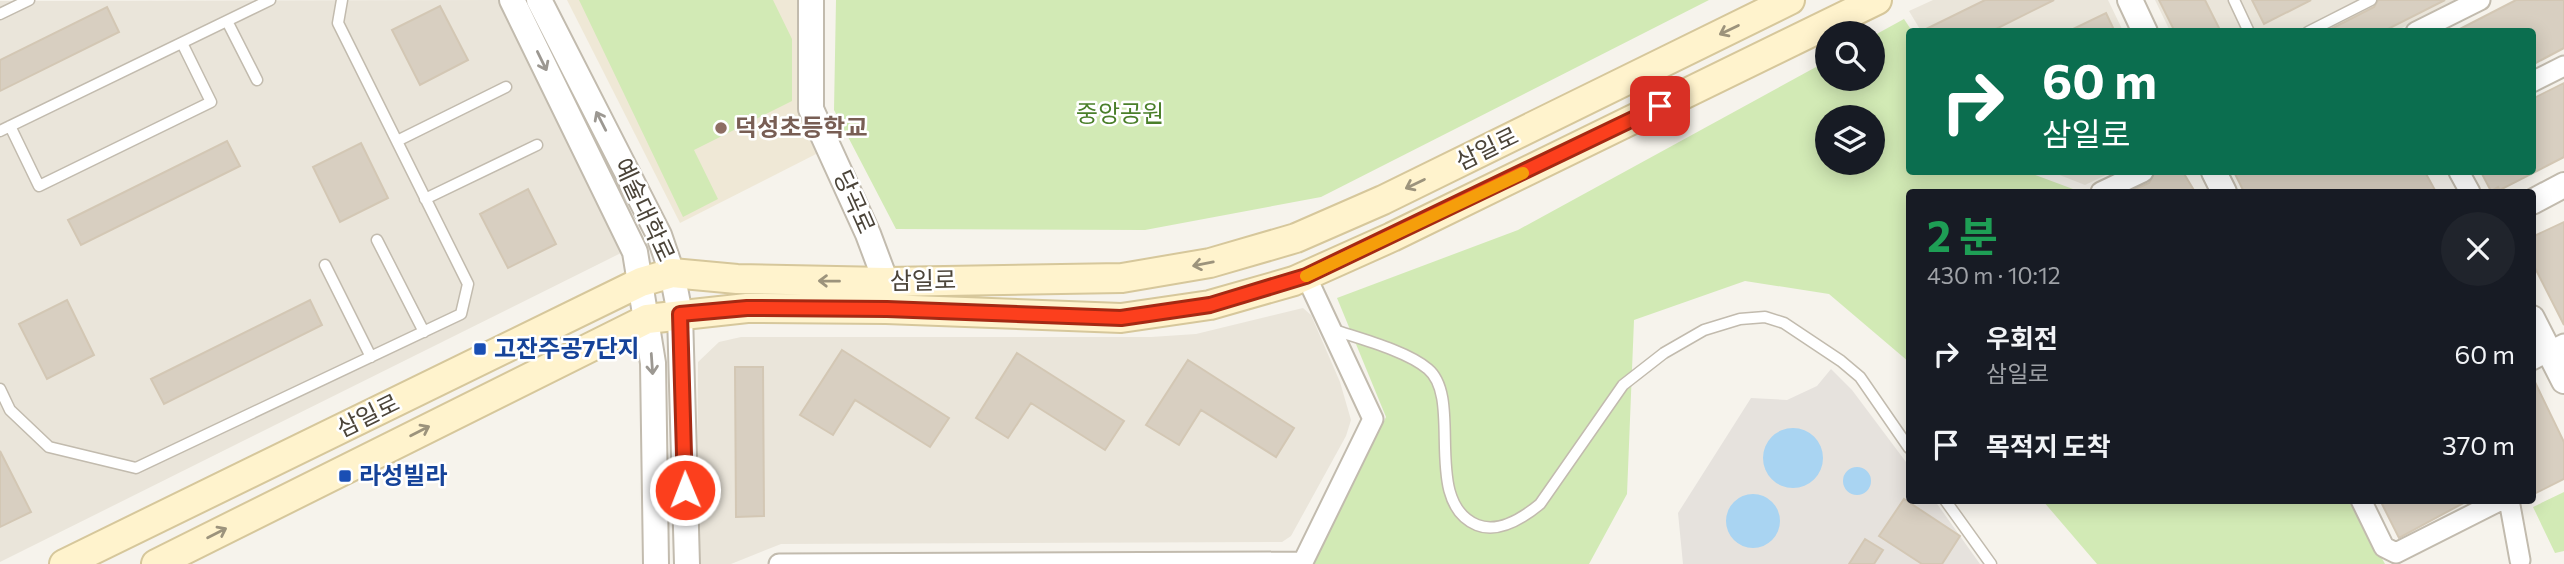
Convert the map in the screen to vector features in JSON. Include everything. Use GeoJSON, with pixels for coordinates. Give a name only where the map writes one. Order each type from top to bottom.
{"type":"FeatureCollection","features":[{"type":"Feature","properties":{"kind":"main road","name":"삼일로"},"geometry":{"type":"LineString","coordinates":[[64,564],[641,282],[672,273],[737,279],[886,282],[1122,278],[1210,263],[1296,238],[1383,200],[1790,0]]}},
{"type":"Feature","properties":{"kind":"main road","name":"삼일로"},"geometry":{"type":"LineString","coordinates":[[156,564],[647,319],[747,308],[887,309],[1121,318],[1210,305],[1306,276],[1877,0]]}},
{"type":"Feature","properties":{"kind":"street","name":"예술대학로"},"geometry":{"type":"LineString","coordinates":[[512,0],[635,252],[653,363],[656,564]]}},
{"type":"Feature","properties":{"kind":"street","name":"예술대학로"},"geometry":{"type":"LineString","coordinates":[[539,0],[659,235],[672,273],[680,314],[687,564]]}},
{"type":"Feature","properties":{"kind":"street","name":"당곡로"},"geometry":{"type":"LineString","coordinates":[[811,0],[811,109],[868,233],[886,282]]}},
{"type":"Feature","properties":{"kind":"street"},"geometry":{"type":"LineString","coordinates":[[2130,0],[2143,28]]}},
{"type":"Feature","properties":{"kind":"street"},"geometry":{"type":"LineString","coordinates":[[2424,28],[2480,0]]}},
{"type":"Feature","properties":{"kind":"street"},"geometry":{"type":"LineString","coordinates":[[2536,80],[2564,66]]}},
{"type":"Feature","properties":{"kind":"street"},"geometry":{"type":"LineString","coordinates":[[2107,189],[2137,175]]}},
{"type":"Feature","properties":{"kind":"street"},"geometry":{"type":"LineString","coordinates":[[2536,200],[2564,186]]}},
{"type":"Feature","properties":{"kind":"street"},"geometry":{"type":"LineString","coordinates":[[781,564],[1302,563],[1373,419],[1306,276]]}},
{"type":"Feature","properties":{"kind":"street"},"geometry":{"type":"LineString","coordinates":[[2536,326],[2564,381]]}},
{"type":"Feature","properties":{"kind":"street"},"geometry":{"type":"LineString","coordinates":[[2363,504],[2384,547],[2396,553],[2493,504]]}},
{"type":"Feature","properties":{"kind":"street"},"geometry":{"type":"LineString","coordinates":[[2510,504],[2520,560]]}},
{"type":"Feature","properties":{"kind":"lane"},"geometry":{"type":"LineString","coordinates":[[0,14],[29,0]]}},
{"type":"Feature","properties":{"kind":"lane"},"geometry":{"type":"LineString","coordinates":[[0,131],[270,0]]}},
{"type":"Feature","properties":{"kind":"lane"},"geometry":{"type":"LineString","coordinates":[[0,389],[10,410],[49,447],[136,468],[461,314],[468,285],[338,23],[342,0]]}},
{"type":"Feature","properties":{"kind":"lane"},"geometry":{"type":"LineString","coordinates":[[2234,0],[2247,28]]}},
{"type":"Feature","properties":{"kind":"lane"},"geometry":{"type":"LineString","coordinates":[[2316,28],[2371,0]]}},
{"type":"Feature","properties":{"kind":"lane"},"geometry":{"type":"LineString","coordinates":[[227,21],[257,80]]}},
{"type":"Feature","properties":{"kind":"lane"},"geometry":{"type":"LineString","coordinates":[[10,126],[40,186],[211,102],[182,43]]}},
{"type":"Feature","properties":{"kind":"lane"},"geometry":{"type":"LineString","coordinates":[[397,141],[506,87]]}},
{"type":"Feature","properties":{"kind":"lane"},"geometry":{"type":"LineString","coordinates":[[425,199],[537,145]]}},
{"type":"Feature","properties":{"kind":"lane"},"geometry":{"type":"LineString","coordinates":[[377,240],[424,332]]}},
{"type":"Feature","properties":{"kind":"lane"},"geometry":{"type":"LineString","coordinates":[[325,265],[371,357]]}},
{"type":"Feature","properties":{"kind":"lane"},"geometry":{"type":"LineString","coordinates":[[1333,330],[1371,342],[1429,369],[1439,388],[1449,498],[1472,523],[1485,528],[1504,525],[1524,517],[1540,504],[1623,385],[1664,353],[1704,330],[1740,319],[1765,317],[1784,323],[1841,361],[1860,377],[1906,443]]}},
{"type":"Feature","properties":{"kind":"lane"},"geometry":{"type":"LineString","coordinates":[[0,415],[10,410]]}},
{"type":"Feature","properties":{"kind":"lane"},"geometry":{"type":"LineString","coordinates":[[1948,504],[1991,564]]}},
{"type":"Feature","properties":{"kind":"shaded area"},"geometry":{"type":"Polygon","coordinates":[[[499,0],[623,252],[0,562],[0,1],[499,0]]]}},
{"type":"Feature","properties":{"kind":"shaded area","name":"덕성초등학교"},"geometry":{"type":"Polygon","coordinates":[[[567,0],[801,0],[822,151],[680,223],[567,0]]]}},
{"type":"Feature","properties":{"kind":"shaded area"},"geometry":{"type":"Polygon","coordinates":[[[1933,0],[2108,0],[2122,28],[1919,28],[1909,11],[1933,0]]]}},
{"type":"Feature","properties":{"kind":"shaded area"},"geometry":{"type":"Polygon","coordinates":[[[2155,0],[2457,0],[2402,28],[2169,28],[2155,0]]]}},
{"type":"Feature","properties":{"kind":"shaded area"},"geometry":{"type":"Polygon","coordinates":[[[2060,175],[2106,175],[2085,185],[2060,175]]]}},
{"type":"Feature","properties":{"kind":"shaded area"},"geometry":{"type":"Polygon","coordinates":[[[1303,308],[1311,315],[1340,382],[1351,420],[1346,436],[1291,536],[1282,542],[781,544],[731,564],[697,564],[698,362],[719,342],[741,337],[1151,337],[1196,334],[1303,308]]]}},
{"type":"Feature","properties":{"kind":"shaded area"},"geometry":{"type":"Polygon","coordinates":[[[1831,369],[1852,390],[1906,462],[1906,504],[1937,504],[1980,564],[1683,564],[1678,513],[1751,398],[1787,400],[1817,386],[1831,369]]]}},
{"type":"Feature","properties":{"kind":"green space","name":"덕성초등학교"},"geometry":{"type":"Polygon","coordinates":[[[579,0],[773,0],[792,39],[792,101],[694,150],[718,199],[683,217],[579,0]]]}},
{"type":"Feature","properties":{"kind":"green space","name":"중앙공원"},"geometry":{"type":"Polygon","coordinates":[[[836,0],[1709,0],[1321,197],[1145,230],[896,229],[834,110],[836,0]]]}},
{"type":"Feature","properties":{"kind":"green space"},"geometry":{"type":"Polygon","coordinates":[[[1904,19],[1910,28],[1906,28],[1906,175],[2035,175],[2073,189],[1906,189],[1906,359],[1829,294],[1745,281],[1634,320],[1627,494],[1589,564],[1313,564],[1386,417],[1337,298],[1518,230],[1815,68],[1815,91],[1885,91],[1885,29],[1904,19]]]}},
{"type":"Feature","properties":{"kind":"green space"},"geometry":{"type":"Polygon","coordinates":[[[2564,492],[2564,551],[2555,553],[2533,507],[2564,492]]]}},
{"type":"Feature","properties":{"kind":"green space"},"geometry":{"type":"Polygon","coordinates":[[[2046,504],[2353,504],[2385,564],[2097,564],[2046,504]]]}},
{"type":"Feature","properties":{"kind":"water"},"geometry":{"type":"Polygon","coordinates":[[[1793,428],[1814,437],[1823,458],[1814,479],[1793,488],[1772,479],[1763,458],[1772,437],[1793,428]]]}},
{"type":"Feature","properties":{"kind":"water"},"geometry":{"type":"Polygon","coordinates":[[[1857,467],[1867,471],[1871,481],[1867,491],[1857,495],[1847,491],[1843,481],[1847,471],[1857,467]]]}},
{"type":"Feature","properties":{"kind":"water"},"geometry":{"type":"Polygon","coordinates":[[[1753,494],[1772,502],[1780,521],[1772,540],[1753,548],[1734,540],[1726,521],[1734,502],[1753,494]]]}},
{"type":"Feature","properties":{"kind":"building"},"geometry":{"type":"Polygon","coordinates":[[[1985,0],[2054,0],[1998,28],[1928,28],[1985,0]]]}},
{"type":"Feature","properties":{"kind":"building"},"geometry":{"type":"Polygon","coordinates":[[[2159,0],[2205,0],[2219,28],[2173,28],[2159,0]]]}},
{"type":"Feature","properties":{"kind":"building"},"geometry":{"type":"Polygon","coordinates":[[[2252,0],[2311,0],[2264,24],[2252,0]]]}},
{"type":"Feature","properties":{"kind":"building"},"geometry":{"type":"Polygon","coordinates":[[[2378,0],[2445,0],[2390,28],[2333,28],[2374,7],[2378,0]]]}},
{"type":"Feature","properties":{"kind":"building"},"geometry":{"type":"Polygon","coordinates":[[[2516,0],[2564,0],[2564,48],[2536,63],[2536,28],[2462,28],[2516,0]]]}},
{"type":"Feature","properties":{"kind":"building"},"geometry":{"type":"Polygon","coordinates":[[[440,6],[468,60],[420,85],[392,30],[440,6]]]}},
{"type":"Feature","properties":{"kind":"building"},"geometry":{"type":"Polygon","coordinates":[[[107,7],[119,32],[0,91],[0,60],[107,7]]]}},
{"type":"Feature","properties":{"kind":"building"},"geometry":{"type":"Polygon","coordinates":[[[2106,13],[2113,28],[2075,28],[2106,13]]]}},
{"type":"Feature","properties":{"kind":"building"},"geometry":{"type":"Polygon","coordinates":[[[2564,83],[2564,157],[2536,171],[2536,97],[2564,83]]]}},
{"type":"Feature","properties":{"kind":"building"},"geometry":{"type":"Polygon","coordinates":[[[227,141],[240,166],[81,245],[68,220],[227,141]]]}},
{"type":"Feature","properties":{"kind":"building"},"geometry":{"type":"Polygon","coordinates":[[[361,143],[388,198],[340,222],[313,167],[361,143]]]}},
{"type":"Feature","properties":{"kind":"building"},"geometry":{"type":"Polygon","coordinates":[[[2153,175],[2185,175],[2193,189],[2135,189],[2149,183],[2153,175]]]}},
{"type":"Feature","properties":{"kind":"building"},"geometry":{"type":"Polygon","coordinates":[[[2236,175],[2427,175],[2434,189],[2242,189],[2236,175]]]}},
{"type":"Feature","properties":{"kind":"building"},"geometry":{"type":"Polygon","coordinates":[[[2483,175],[2529,175],[2502,189],[2490,189],[2483,175]]]}},
{"type":"Feature","properties":{"kind":"building"},"geometry":{"type":"Polygon","coordinates":[[[528,189],[556,244],[508,268],[480,214],[528,189]]]}},
{"type":"Feature","properties":{"kind":"building"},"geometry":{"type":"Polygon","coordinates":[[[2564,222],[2564,325],[2536,270],[2536,235],[2564,222]]]}},
{"type":"Feature","properties":{"kind":"building"},"geometry":{"type":"Polygon","coordinates":[[[67,300],[94,355],[47,379],[19,324],[67,300]]]}},
{"type":"Feature","properties":{"kind":"building"},"geometry":{"type":"Polygon","coordinates":[[[310,300],[322,325],[164,404],[151,379],[310,300]]]}},
{"type":"Feature","properties":{"kind":"building"},"geometry":{"type":"Polygon","coordinates":[[[842,350],[949,418],[930,447],[855,400],[833,435],[800,415],[842,350]]]}},
{"type":"Feature","properties":{"kind":"building"},"geometry":{"type":"Polygon","coordinates":[[[1017,353],[1124,421],[1105,450],[1031,403],[1008,438],[976,418],[1017,353]]]}},
{"type":"Feature","properties":{"kind":"building"},"geometry":{"type":"Polygon","coordinates":[[[1188,360],[1294,428],[1276,457],[1201,410],[1179,445],[1146,425],[1188,360]]]}},
{"type":"Feature","properties":{"kind":"building"},"geometry":{"type":"Polygon","coordinates":[[[735,367],[763,367],[764,516],[736,517],[735,367]]]}},
{"type":"Feature","properties":{"kind":"building"},"geometry":{"type":"Polygon","coordinates":[[[2536,384],[2564,442],[2564,479],[2536,493],[2536,384]]]}},
{"type":"Feature","properties":{"kind":"building"},"geometry":{"type":"Polygon","coordinates":[[[0,451],[31,512],[0,527],[0,451]]]}},
{"type":"Feature","properties":{"kind":"building"},"geometry":{"type":"Polygon","coordinates":[[[1904,499],[1906,504],[1912,504],[1960,536],[1942,564],[1922,564],[1879,536],[1904,499]]]}},
{"type":"Feature","properties":{"kind":"building"},"geometry":{"type":"Polygon","coordinates":[[[2382,504],[2462,504],[2399,538],[2382,504]]]}},
{"type":"Feature","properties":{"kind":"building"},"geometry":{"type":"Polygon","coordinates":[[[1865,539],[1883,550],[1874,564],[1849,564],[1865,539]]]}},
{"type":"Feature","properties":{"kind":"slow traffic"},"geometry":{"type":"LineString","coordinates":[[1306,276],[1523,173]]}},
{"type":"Feature","properties":{"kind":"place","name":"덕성초등학교"},"geometry":{"type":"Point","coordinates":[721,128]}},
{"type":"Feature","properties":{"kind":"place","name":"고잔주공7단지"},"geometry":{"type":"Point","coordinates":[480,349]}},
{"type":"Feature","properties":{"kind":"place","name":"라성빌라"},"geometry":{"type":"Point","coordinates":[345,476]}},
{"type":"Feature","properties":{"kind":"route"},"geometry":{"type":"LineString","coordinates":[[685,490],[680,314],[747,308],[887,309],[1121,318],[1210,305],[1306,276],[1660,106]]}}]}
